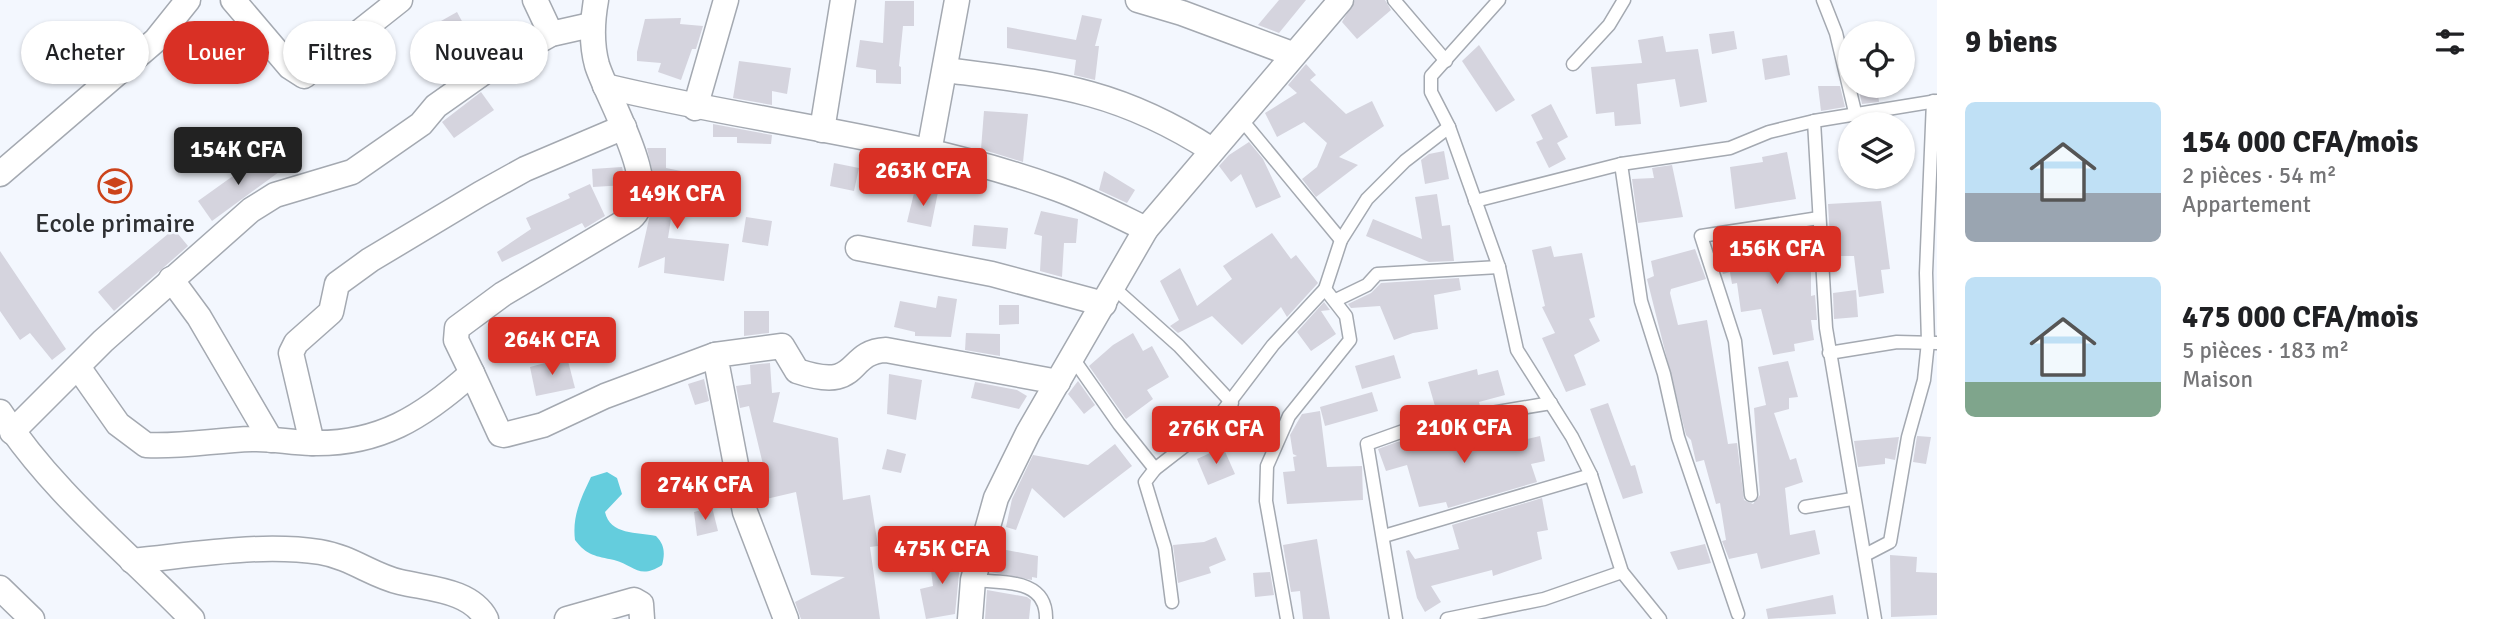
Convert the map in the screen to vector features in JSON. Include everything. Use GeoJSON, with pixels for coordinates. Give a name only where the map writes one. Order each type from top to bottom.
{"type":"FeatureCollection","features":[{"type":"Feature","properties":{"kind":"street"},"geometry":{"type":"LineString","coordinates":[[0,174],[156,40],[188,0]]}},
{"type":"Feature","properties":{"kind":"street"},"geometry":{"type":"LineString","coordinates":[[233,0],[290,66],[304,76],[400,0]]}},
{"type":"Feature","properties":{"kind":"street"},"geometry":{"type":"LineString","coordinates":[[535,0],[551,34]]}},
{"type":"Feature","properties":{"kind":"street"},"geometry":{"type":"LineString","coordinates":[[596,0],[592,25],[597,63],[624,127],[639,180],[640,199],[636,214],[503,294],[457,328],[455,338],[500,435],[544,425],[606,396],[715,355],[782,346],[797,371],[832,378],[848,374],[867,353],[886,350],[1058,382]]}},
{"type":"Feature","properties":{"kind":"street"},"geometry":{"type":"LineString","coordinates":[[695,108],[726,0]]}},
{"type":"Feature","properties":{"kind":"street"},"geometry":{"type":"LineString","coordinates":[[822,130],[843,0]]}},
{"type":"Feature","properties":{"kind":"street"},"geometry":{"type":"LineString","coordinates":[[929,152],[957,0]]}},
{"type":"Feature","properties":{"kind":"street"},"geometry":{"type":"LineString","coordinates":[[1138,0],[1182,13],[1292,54]]}},
{"type":"Feature","properties":{"kind":"street"},"geometry":{"type":"LineString","coordinates":[[970,619],[973,580],[996,498],[1058,382],[1146,229],[1340,0]]}},
{"type":"Feature","properties":{"kind":"street"},"geometry":{"type":"LineString","coordinates":[[192,619],[73,503],[6,422],[78,367],[171,279],[262,202],[305,184],[352,172],[421,124],[452,93],[551,34],[592,25]]}},
{"type":"Feature","properties":{"kind":"street"},"geometry":{"type":"LineString","coordinates":[[946,69],[1065,85],[1101,95],[1174,126],[1212,150]]}},
{"type":"Feature","properties":{"kind":"street"},"geometry":{"type":"LineString","coordinates":[[605,86],[695,108],[762,117],[929,152],[1058,189],[1146,229]]}},
{"type":"Feature","properties":{"kind":"street"},"geometry":{"type":"LineString","coordinates":[[312,443],[291,353],[296,343],[330,313],[337,284],[370,260],[525,169],[624,127]]}},
{"type":"Feature","properties":{"kind":"street"},"geometry":{"type":"LineString","coordinates":[[858,248],[1108,295]]}},
{"type":"Feature","properties":{"kind":"street"},"geometry":{"type":"LineString","coordinates":[[171,279],[199,317],[271,440]]}},
{"type":"Feature","properties":{"kind":"street"},"geometry":{"type":"LineString","coordinates":[[715,355],[745,512],[786,619]]}},
{"type":"Feature","properties":{"kind":"street"},"geometry":{"type":"LineString","coordinates":[[78,367],[118,424],[146,445],[271,440],[312,443],[363,438],[421,416],[472,373]]}},
{"type":"Feature","properties":{"kind":"street"},"geometry":{"type":"LineString","coordinates":[[132,561],[273,551],[320,552],[356,562],[396,581],[471,601],[485,619]]}},
{"type":"Feature","properties":{"kind":"street"},"geometry":{"type":"LineString","coordinates":[[0,588],[32,619]]}},
{"type":"Feature","properties":{"kind":"street"},"geometry":{"type":"LineString","coordinates":[[567,619],[634,600],[641,604],[642,619]]}},
{"type":"Feature","properties":{"kind":"lane"},"geometry":{"type":"LineString","coordinates":[[1394,0],[1446,61]]}},
{"type":"Feature","properties":{"kind":"lane"},"geometry":{"type":"LineString","coordinates":[[1499,0],[1430,82],[1431,92],[1449,127],[1499,267],[1517,350],[1551,403],[1591,475],[1622,572],[1660,619]]}},
{"type":"Feature","properties":{"kind":"lane"},"geometry":{"type":"LineString","coordinates":[[1573,64],[1609,24],[1624,0]]}},
{"type":"Feature","properties":{"kind":"lane"},"geometry":{"type":"LineString","coordinates":[[1825,1],[1836,33],[1855,112],[1935,101],[1926,261],[1933,343],[1908,437],[1890,542],[1865,555]]}},
{"type":"Feature","properties":{"kind":"lane"},"geometry":{"type":"LineString","coordinates":[[1475,201],[1621,164],[1725,149],[1769,132],[1838,116]]}},
{"type":"Feature","properties":{"kind":"lane"},"geometry":{"type":"LineString","coordinates":[[1241,119],[1341,240]]}},
{"type":"Feature","properties":{"kind":"lane"},"geometry":{"type":"LineString","coordinates":[[1814,121],[1829,353],[1852,499],[1865,555],[1875,619]]}},
{"type":"Feature","properties":{"kind":"lane"},"geometry":{"type":"LineString","coordinates":[[1172,602],[1165,548],[1146,482],[1156,469],[1213,424],[1232,403],[1273,345],[1325,289],[1341,240],[1367,199],[1386,178],[1449,127]]}},
{"type":"Feature","properties":{"kind":"lane"},"geometry":{"type":"LineString","coordinates":[[1621,164],[1641,301],[1664,374],[1678,437],[1738,614]]}},
{"type":"Feature","properties":{"kind":"lane"},"geometry":{"type":"LineString","coordinates":[[1751,495],[1735,341],[1700,236],[1819,218]]}},
{"type":"Feature","properties":{"kind":"lane"},"geometry":{"type":"LineString","coordinates":[[1336,300],[1367,285],[1377,274],[1499,267]]}},
{"type":"Feature","properties":{"kind":"lane"},"geometry":{"type":"LineString","coordinates":[[1287,619],[1266,501],[1267,466],[1289,416],[1350,340],[1346,316],[1325,289]]}},
{"type":"Feature","properties":{"kind":"lane"},"geometry":{"type":"LineString","coordinates":[[1108,295],[1179,346],[1232,403]]}},
{"type":"Feature","properties":{"kind":"lane"},"geometry":{"type":"LineString","coordinates":[[1829,353],[1897,342],[1933,343]]}},
{"type":"Feature","properties":{"kind":"lane"},"geometry":{"type":"LineString","coordinates":[[1072,357],[1119,424],[1156,469]]}},
{"type":"Feature","properties":{"kind":"lane"},"geometry":{"type":"LineString","coordinates":[[1396,619],[1384,536],[1367,456],[1368,442],[1420,425],[1551,403]]}},
{"type":"Feature","properties":{"kind":"lane"},"geometry":{"type":"LineString","coordinates":[[1384,536],[1591,475]]}},
{"type":"Feature","properties":{"kind":"lane"},"geometry":{"type":"LineString","coordinates":[[1805,507],[1852,499]]}},
{"type":"Feature","properties":{"kind":"lane"},"geometry":{"type":"LineString","coordinates":[[1447,619],[1544,599],[1622,572]]}},
{"type":"Feature","properties":{"kind":"lane"},"geometry":{"type":"LineString","coordinates":[[973,580],[1021,585],[1036,591],[1046,605],[1046,619]]}},
{"type":"Feature","properties":{"kind":"water"},"geometry":{"type":"Polygon","coordinates":[[[607,472],[617,478],[622,494],[605,512],[608,519],[618,529],[656,536],[664,550],[662,565],[648,571],[637,570],[621,562],[592,554],[575,540],[576,515],[587,485],[591,477],[607,472]]]}},
{"type":"Feature","properties":{"kind":"building"},"geometry":{"type":"Polygon","coordinates":[[[1279,0],[1306,0],[1279,33],[1258,25],[1279,0]]]}},
{"type":"Feature","properties":{"kind":"building"},"geometry":{"type":"Polygon","coordinates":[[[1355,0],[1385,0],[1391,10],[1357,39],[1342,22],[1355,0]]]}},
{"type":"Feature","properties":{"kind":"building"},"geometry":{"type":"Polygon","coordinates":[[[885,1],[914,1],[914,26],[903,26],[899,66],[901,84],[876,83],[876,70],[856,67],[860,40],[883,43],[885,1]]]}},
{"type":"Feature","properties":{"kind":"building"},"geometry":{"type":"Polygon","coordinates":[[[457,12],[462,21],[441,21],[457,12]]]}},
{"type":"Feature","properties":{"kind":"building"},"geometry":{"type":"Polygon","coordinates":[[[1082,15],[1102,19],[1095,46],[1099,46],[1095,80],[1074,75],[1076,60],[1007,48],[1007,27],[1076,40],[1082,15]]]}},
{"type":"Feature","properties":{"kind":"building"},"geometry":{"type":"Polygon","coordinates":[[[681,18],[680,24],[703,26],[696,49],[692,49],[681,80],[658,72],[661,63],[637,61],[637,52],[645,19],[681,18]]]}},
{"type":"Feature","properties":{"kind":"building"},"geometry":{"type":"Polygon","coordinates":[[[1734,31],[1737,49],[1712,54],[1709,34],[1734,31]]]}},
{"type":"Feature","properties":{"kind":"building"},"geometry":{"type":"Polygon","coordinates":[[[1663,36],[1666,52],[1698,49],[1707,102],[1680,107],[1675,79],[1637,84],[1641,124],[1615,126],[1614,112],[1596,114],[1591,67],[1642,63],[1638,40],[1663,36]]]}},
{"type":"Feature","properties":{"kind":"building"},"geometry":{"type":"Polygon","coordinates":[[[1479,45],[1515,100],[1496,112],[1462,61],[1479,45]]]}},
{"type":"Feature","properties":{"kind":"building"},"geometry":{"type":"Polygon","coordinates":[[[1787,55],[1790,75],[1765,80],[1762,59],[1787,55]]]}},
{"type":"Feature","properties":{"kind":"building"},"geometry":{"type":"Polygon","coordinates":[[[739,61],[791,68],[787,94],[772,91],[772,105],[733,98],[739,61]]]}},
{"type":"Feature","properties":{"kind":"building"},"geometry":{"type":"Polygon","coordinates":[[[1306,64],[1316,75],[1310,80],[1346,114],[1372,101],[1384,126],[1339,157],[1358,165],[1316,197],[1302,179],[1317,167],[1327,143],[1304,122],[1277,137],[1265,113],[1297,93],[1288,85],[1306,64]]]}},
{"type":"Feature","properties":{"kind":"building"},"geometry":{"type":"Polygon","coordinates":[[[1818,86],[1838,86],[1838,98],[1843,98],[1845,107],[1821,111],[1818,86]]]}},
{"type":"Feature","properties":{"kind":"building"},"geometry":{"type":"Polygon","coordinates":[[[481,92],[494,110],[454,138],[442,122],[481,92]]]}},
{"type":"Feature","properties":{"kind":"building"},"geometry":{"type":"Polygon","coordinates":[[[1861,98],[1878,98],[1879,102],[1862,104],[1861,98]]]}},
{"type":"Feature","properties":{"kind":"building"},"geometry":{"type":"Polygon","coordinates":[[[1551,104],[1568,137],[1557,143],[1566,159],[1549,168],[1536,142],[1543,139],[1531,115],[1551,104]]]}},
{"type":"Feature","properties":{"kind":"building"},"geometry":{"type":"Polygon","coordinates":[[[984,111],[1028,114],[1023,162],[981,149],[984,111]]]}},
{"type":"Feature","properties":{"kind":"building"},"geometry":{"type":"Polygon","coordinates":[[[713,124],[772,135],[771,144],[737,143],[737,137],[713,137],[713,124]]]}},
{"type":"Feature","properties":{"kind":"building"},"geometry":{"type":"Polygon","coordinates":[[[1249,142],[1263,159],[1281,197],[1256,208],[1241,174],[1231,182],[1219,166],[1229,155],[1249,142]]]}},
{"type":"Feature","properties":{"kind":"building"},"geometry":{"type":"Polygon","coordinates":[[[647,148],[666,148],[666,168],[686,172],[681,195],[675,193],[668,238],[729,244],[724,281],[664,273],[665,257],[638,268],[656,188],[647,148]]]}},
{"type":"Feature","properties":{"kind":"building"},"geometry":{"type":"Polygon","coordinates":[[[1444,151],[1449,179],[1425,184],[1421,160],[1429,154],[1444,151]]]}},
{"type":"Feature","properties":{"kind":"building"},"geometry":{"type":"Polygon","coordinates":[[[1787,152],[1796,199],[1735,209],[1730,167],[1763,162],[1762,157],[1787,152]]]}},
{"type":"Feature","properties":{"kind":"building"},"geometry":{"type":"Polygon","coordinates":[[[265,153],[279,172],[212,221],[198,201],[265,153]]]}},
{"type":"Feature","properties":{"kind":"building"},"geometry":{"type":"Polygon","coordinates":[[[834,163],[859,168],[854,191],[830,186],[834,163]]]}},
{"type":"Feature","properties":{"kind":"building"},"geometry":{"type":"Polygon","coordinates":[[[1672,165],[1683,217],[1638,223],[1632,179],[1654,178],[1652,168],[1672,165]]]}},
{"type":"Feature","properties":{"kind":"building"},"geometry":{"type":"Polygon","coordinates":[[[622,167],[626,185],[593,187],[592,169],[622,167]]]}},
{"type":"Feature","properties":{"kind":"building"},"geometry":{"type":"Polygon","coordinates":[[[1104,171],[1135,190],[1127,203],[1099,190],[1104,171]]]}},
{"type":"Feature","properties":{"kind":"building"},"geometry":{"type":"Polygon","coordinates":[[[590,184],[605,216],[585,228],[582,223],[502,262],[497,252],[531,229],[526,218],[570,198],[568,194],[590,184]]]}},
{"type":"Feature","properties":{"kind":"building"},"geometry":{"type":"Polygon","coordinates":[[[915,189],[938,192],[931,227],[907,222],[915,189]]]}},
{"type":"Feature","properties":{"kind":"building"},"geometry":{"type":"Polygon","coordinates":[[[1437,194],[1442,226],[1450,225],[1454,261],[1429,262],[1366,236],[1373,219],[1422,239],[1415,197],[1437,194]]]}},
{"type":"Feature","properties":{"kind":"building"},"geometry":{"type":"Polygon","coordinates":[[[1881,201],[1890,269],[1881,270],[1884,293],[1859,297],[1854,256],[1831,256],[1828,204],[1881,201]]]}},
{"type":"Feature","properties":{"kind":"building"},"geometry":{"type":"Polygon","coordinates":[[[1041,211],[1078,219],[1076,243],[1064,243],[1062,277],[1040,271],[1042,236],[1034,234],[1041,211]]]}},
{"type":"Feature","properties":{"kind":"building"},"geometry":{"type":"Polygon","coordinates":[[[746,217],[772,221],[768,246],[742,242],[746,217]]]}},
{"type":"Feature","properties":{"kind":"building"},"geometry":{"type":"Polygon","coordinates":[[[974,225],[1008,228],[1006,249],[972,246],[974,225]]]}},
{"type":"Feature","properties":{"kind":"building"},"geometry":{"type":"Polygon","coordinates":[[[1811,228],[1811,296],[1815,295],[1817,320],[1811,320],[1814,340],[1794,344],[1795,351],[1773,355],[1761,309],[1741,312],[1737,283],[1732,284],[1730,272],[1723,274],[1717,257],[1749,252],[1747,238],[1811,228]]]}},
{"type":"Feature","properties":{"kind":"building"},"geometry":{"type":"Polygon","coordinates":[[[174,229],[188,246],[114,311],[98,292],[174,229]]]}},
{"type":"Feature","properties":{"kind":"building"},"geometry":{"type":"Polygon","coordinates":[[[1272,233],[1291,259],[1296,255],[1318,283],[1287,317],[1281,307],[1242,345],[1212,316],[1178,333],[1170,326],[1179,320],[1160,281],[1180,268],[1197,306],[1232,279],[1223,266],[1272,233]]]}},
{"type":"Feature","properties":{"kind":"building"},"geometry":{"type":"Polygon","coordinates":[[[1551,246],[1554,257],[1582,253],[1595,317],[1589,319],[1600,341],[1574,355],[1586,385],[1566,392],[1542,338],[1555,333],[1542,307],[1545,306],[1532,250],[1551,246]]]}},
{"type":"Feature","properties":{"kind":"building"},"geometry":{"type":"Polygon","coordinates":[[[1695,249],[1706,279],[1671,289],[1670,293],[1678,325],[1707,320],[1728,444],[1737,443],[1744,500],[1753,504],[1760,495],[1754,408],[1766,405],[1758,367],[1788,361],[1798,397],[1789,398],[1789,409],[1774,413],[1790,460],[1796,458],[1803,482],[1785,488],[1790,535],[1815,530],[1820,554],[1761,569],[1757,553],[1729,559],[1722,541],[1726,540],[1720,503],[1716,504],[1704,460],[1696,462],[1691,440],[1686,435],[1647,279],[1654,276],[1651,261],[1695,249]]]}},
{"type":"Feature","properties":{"kind":"building"},"geometry":{"type":"Polygon","coordinates":[[[0,251],[66,349],[52,360],[30,333],[20,340],[0,311],[0,251]]]}},
{"type":"Feature","properties":{"kind":"building"},"geometry":{"type":"Polygon","coordinates":[[[1459,278],[1461,290],[1434,295],[1438,329],[1413,333],[1394,340],[1380,306],[1351,308],[1348,304],[1371,293],[1381,283],[1459,278]]]}},
{"type":"Feature","properties":{"kind":"building"},"geometry":{"type":"Polygon","coordinates":[[[1856,290],[1858,317],[1834,319],[1833,293],[1856,290]]]}},
{"type":"Feature","properties":{"kind":"building"},"geometry":{"type":"Polygon","coordinates":[[[938,296],[957,299],[951,337],[915,336],[915,332],[894,327],[900,301],[936,308],[938,296]]]}},
{"type":"Feature","properties":{"kind":"building"},"geometry":{"type":"Polygon","coordinates":[[[1324,302],[1330,310],[1321,311],[1336,334],[1311,351],[1297,332],[1324,302]]]}},
{"type":"Feature","properties":{"kind":"building"},"geometry":{"type":"Polygon","coordinates":[[[999,305],[1019,305],[1019,324],[999,325],[999,305]]]}},
{"type":"Feature","properties":{"kind":"building"},"geometry":{"type":"Polygon","coordinates":[[[744,311],[769,311],[769,333],[744,336],[744,311]]]}},
{"type":"Feature","properties":{"kind":"building"},"geometry":{"type":"Polygon","coordinates":[[[966,333],[1000,334],[1000,356],[965,350],[966,333]]]}},
{"type":"Feature","properties":{"kind":"building"},"geometry":{"type":"Polygon","coordinates":[[[1133,333],[1143,351],[1152,346],[1169,377],[1147,390],[1153,399],[1126,419],[1089,366],[1113,345],[1133,333]]]}},
{"type":"Feature","properties":{"kind":"building"},"geometry":{"type":"Polygon","coordinates":[[[1394,355],[1401,378],[1362,389],[1355,366],[1394,355]]]}},
{"type":"Feature","properties":{"kind":"building"},"geometry":{"type":"Polygon","coordinates":[[[567,357],[575,388],[536,396],[530,367],[567,357]]]}},
{"type":"Feature","properties":{"kind":"building"},"geometry":{"type":"Polygon","coordinates":[[[770,363],[772,393],[780,392],[773,422],[838,438],[843,500],[870,495],[878,546],[870,547],[880,619],[801,619],[795,602],[845,577],[811,575],[796,492],[758,501],[754,479],[766,477],[749,406],[740,408],[736,386],[751,384],[750,365],[770,363]]]}},
{"type":"Feature","properties":{"kind":"building"},"geometry":{"type":"Polygon","coordinates":[[[1477,369],[1478,375],[1498,370],[1505,395],[1479,402],[1480,406],[1437,413],[1428,382],[1477,369]]]}},
{"type":"Feature","properties":{"kind":"building"},"geometry":{"type":"Polygon","coordinates":[[[889,374],[922,380],[916,420],[887,414],[889,374]]]}},
{"type":"Feature","properties":{"kind":"building"},"geometry":{"type":"Polygon","coordinates":[[[704,379],[709,401],[695,405],[688,384],[704,379]]]}},
{"type":"Feature","properties":{"kind":"building"},"geometry":{"type":"Polygon","coordinates":[[[1078,381],[1095,405],[1084,414],[1068,394],[1078,381]]]}},
{"type":"Feature","properties":{"kind":"building"},"geometry":{"type":"Polygon","coordinates":[[[975,382],[1017,390],[1027,396],[1019,409],[971,398],[975,382]]]}},
{"type":"Feature","properties":{"kind":"building"},"geometry":{"type":"Polygon","coordinates":[[[1372,392],[1378,411],[1325,426],[1320,407],[1372,392]]]}},
{"type":"Feature","properties":{"kind":"building"},"geometry":{"type":"Polygon","coordinates":[[[1608,403],[1631,466],[1635,465],[1643,493],[1623,499],[1590,409],[1608,403]]]}},
{"type":"Feature","properties":{"kind":"building"},"geometry":{"type":"Polygon","coordinates":[[[1320,411],[1327,467],[1362,466],[1363,500],[1287,504],[1283,472],[1295,471],[1293,457],[1297,456],[1293,454],[1290,435],[1302,414],[1320,411]]]}},
{"type":"Feature","properties":{"kind":"building"},"geometry":{"type":"Polygon","coordinates":[[[1485,423],[1492,447],[1540,436],[1545,461],[1531,464],[1537,482],[1448,508],[1446,502],[1419,507],[1407,465],[1386,471],[1378,449],[1397,442],[1443,436],[1441,430],[1485,423]]]}},
{"type":"Feature","properties":{"kind":"building"},"geometry":{"type":"Polygon","coordinates":[[[1917,436],[1931,437],[1926,464],[1913,462],[1917,436]]]}},
{"type":"Feature","properties":{"kind":"building"},"geometry":{"type":"Polygon","coordinates":[[[1899,437],[1895,460],[1885,458],[1885,464],[1858,467],[1854,441],[1899,437]]]}},
{"type":"Feature","properties":{"kind":"building"},"geometry":{"type":"Polygon","coordinates":[[[1115,444],[1132,466],[1064,518],[1032,488],[1016,530],[1006,527],[1012,499],[1033,455],[1088,465],[1115,444]]]}},
{"type":"Feature","properties":{"kind":"building"},"geometry":{"type":"Polygon","coordinates":[[[1223,447],[1235,474],[1208,485],[1197,459],[1223,447]]]}},
{"type":"Feature","properties":{"kind":"building"},"geometry":{"type":"Polygon","coordinates":[[[887,449],[906,454],[901,473],[882,469],[887,449]]]}},
{"type":"Feature","properties":{"kind":"building"},"geometry":{"type":"Polygon","coordinates":[[[1542,498],[1548,530],[1537,532],[1542,559],[1493,576],[1492,570],[1431,586],[1441,602],[1425,612],[1417,598],[1406,551],[1409,550],[1415,559],[1459,549],[1452,525],[1542,498]]]}},
{"type":"Feature","properties":{"kind":"building"},"geometry":{"type":"Polygon","coordinates":[[[712,507],[718,531],[697,536],[694,512],[712,507]]]}},
{"type":"Feature","properties":{"kind":"building"},"geometry":{"type":"Polygon","coordinates":[[[1216,537],[1226,560],[1209,567],[1211,573],[1178,583],[1173,545],[1204,542],[1216,537]]]}},
{"type":"Feature","properties":{"kind":"building"},"geometry":{"type":"Polygon","coordinates":[[[1317,539],[1330,619],[1303,619],[1300,591],[1291,592],[1283,545],[1317,539]]]}},
{"type":"Feature","properties":{"kind":"building"},"geometry":{"type":"Polygon","coordinates":[[[1705,544],[1711,563],[1678,570],[1670,552],[1705,544]]]}},
{"type":"Feature","properties":{"kind":"building"},"geometry":{"type":"Polygon","coordinates":[[[1001,549],[1038,556],[1037,578],[1032,577],[1032,580],[991,572],[992,568],[997,569],[1001,549]]]}},
{"type":"Feature","properties":{"kind":"building"},"geometry":{"type":"Polygon","coordinates":[[[958,551],[955,614],[926,619],[920,589],[933,586],[929,554],[958,551]]]}},
{"type":"Feature","properties":{"kind":"building"},"geometry":{"type":"Polygon","coordinates":[[[1890,555],[1917,557],[1916,572],[1937,573],[1937,615],[1891,617],[1890,555]]]}},
{"type":"Feature","properties":{"kind":"building"},"geometry":{"type":"Polygon","coordinates":[[[1270,572],[1274,595],[1255,597],[1253,573],[1270,572]]]}},
{"type":"Feature","properties":{"kind":"building"},"geometry":{"type":"Polygon","coordinates":[[[987,590],[1027,597],[1031,600],[1029,619],[985,619],[987,590]]]}},
{"type":"Feature","properties":{"kind":"building"},"geometry":{"type":"Polygon","coordinates":[[[1833,595],[1836,614],[1768,619],[1766,609],[1833,595]]]}},
{"type":"Feature","properties":{"kind":"place","name":"Ecole primaire"},"geometry":{"type":"Point","coordinates":[115,186]}}]}
